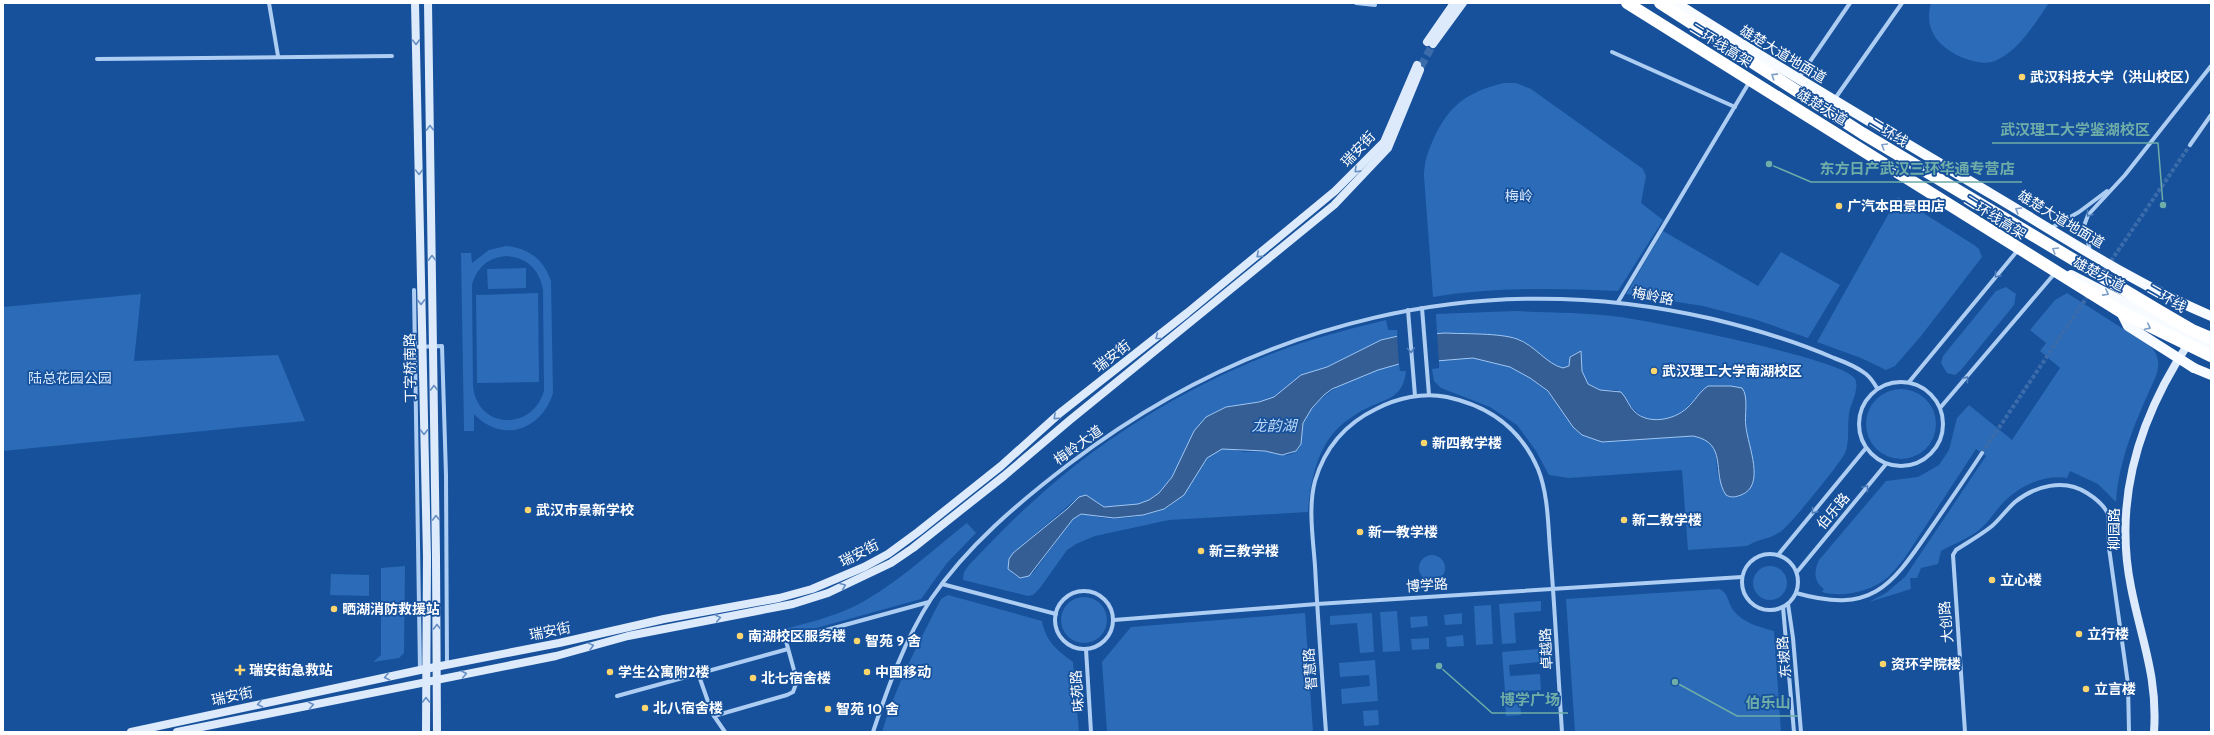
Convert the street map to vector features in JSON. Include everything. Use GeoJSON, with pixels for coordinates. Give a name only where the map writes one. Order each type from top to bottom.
{"type":"FeatureCollection","features":[{"type":"Feature","properties":{"kind":"highway","name":"二环线高架"},"geometry":{"type":"LineString","coordinates":[[1628,3],[2120,312],[2211,356]]}},
{"type":"Feature","properties":{"kind":"highway","name":"二环线"},"geometry":{"type":"LineString","coordinates":[[1660,3],[1862,133],[1972,200],[2192,330],[2211,338]]}},
{"type":"Feature","properties":{"kind":"main road","name":"丁字桥南路"},"geometry":{"type":"LineString","coordinates":[[415,3],[427,557],[423,669],[426,681],[426,732]]}},
{"type":"Feature","properties":{"kind":"main road","name":"丁字桥南路"},"geometry":{"type":"LineString","coordinates":[[428,3],[438,666],[437,732]]}},
{"type":"Feature","properties":{"kind":"main road"},"geometry":{"type":"LineString","coordinates":[[1454,3],[1430,43],[1463,3]]}},
{"type":"Feature","properties":{"kind":"main road","name":"雄楚大道"},"geometry":{"type":"LineString","coordinates":[[1631,3],[1751,79],[2059,269],[2211,347]]}},
{"type":"Feature","properties":{"kind":"main road","name":"雄楚大道地面道"},"geometry":{"type":"LineString","coordinates":[[1676,3],[1798,79],[2091,254],[2176,301],[2211,316]]}},
{"type":"Feature","properties":{"kind":"main road","name":"瑞安街"},"geometry":{"type":"LineString","coordinates":[[131,732],[423,669],[799,593],[846,576],[888,554],[1001,466],[1060,413],[1187,313],[1335,191],[1384,142],[1419,65],[1388,148],[1334,205],[1070,420],[1004,476],[913,548],[891,563],[828,593],[793,604],[667,628],[556,656],[177,732]]}},
{"type":"Feature","properties":{"kind":"main road"},"geometry":{"type":"LineString","coordinates":[[2120,312],[2128,326],[2194,368],[2211,375]]}},
{"type":"Feature","properties":{"kind":"main road","name":"柳园路"},"geometry":{"type":"LineString","coordinates":[[2154,732],[2155,698],[2148,655],[2131,587],[2125,547],[2125,514],[2133,461],[2146,424],[2175,363],[2192,338]]}},
{"type":"Feature","properties":{"kind":"street"},"geometry":{"type":"LineString","coordinates":[[269,3],[278,56]]}},
{"type":"Feature","properties":{"kind":"street"},"geometry":{"type":"LineString","coordinates":[[1356,3],[1375,5],[1375,3]]}},
{"type":"Feature","properties":{"kind":"street"},"geometry":{"type":"LineString","coordinates":[[1798,79],[1850,3]]}},
{"type":"Feature","properties":{"kind":"street"},"geometry":{"type":"LineString","coordinates":[[1834,100],[1902,3]]}},
{"type":"Feature","properties":{"kind":"street"},"geometry":{"type":"LineString","coordinates":[[1612,52],[1735,107]]}},
{"type":"Feature","properties":{"kind":"street"},"geometry":{"type":"LineString","coordinates":[[97,59],[392,56]]}},
{"type":"Feature","properties":{"kind":"street"},"geometry":{"type":"LineString","coordinates":[[2091,254],[2084,223],[2088,215],[2116,185],[2211,66]]}},
{"type":"Feature","properties":{"kind":"street"},"geometry":{"type":"LineString","coordinates":[[1618,302],[1751,79]]}},
{"type":"Feature","properties":{"kind":"street"},"geometry":{"type":"LineString","coordinates":[[2190,145],[2211,115]]}},
{"type":"Feature","properties":{"kind":"street"},"geometry":{"type":"LineString","coordinates":[[2050,229],[2080,212],[2116,185]]}},
{"type":"Feature","properties":{"kind":"street"},"geometry":{"type":"LineString","coordinates":[[1909,382],[2022,245]]}},
{"type":"Feature","properties":{"kind":"street"},"geometry":{"type":"LineString","coordinates":[[1940,408],[2059,269]]}},
{"type":"Feature","properties":{"kind":"street"},"geometry":{"type":"LineString","coordinates":[[414,290],[414,347],[423,669]]}},
{"type":"Feature","properties":{"kind":"street","name":"梅岭路"},"geometry":{"type":"LineString","coordinates":[[1408,310],[1469,301],[1531,298],[1618,302],[1684,313],[1762,332],[1820,352],[1855,367],[1868,375],[1877,388]]}},
{"type":"Feature","properties":{"kind":"street"},"geometry":{"type":"LineString","coordinates":[[1422,308],[1429,395]]}},
{"type":"Feature","properties":{"kind":"street"},"geometry":{"type":"LineString","coordinates":[[1408,310],[1415,396]]}},
{"type":"Feature","properties":{"kind":"street","name":"梅岭大道"},"geometry":{"type":"LineString","coordinates":[[873,732],[889,686],[912,634],[929,602],[942,584],[985,535],[1026,498],[1089,449],[1150,408],[1235,363],[1281,344],[1338,327],[1408,310]]}},
{"type":"Feature","properties":{"kind":"street"},"geometry":{"type":"LineString","coordinates":[[414,347],[442,346],[446,475],[447,665]]}},
{"type":"Feature","properties":{"kind":"street"},"geometry":{"type":"LineString","coordinates":[[1893,382],[1909,382],[1928,391],[1940,408],[1943,418],[1941,437],[1931,453],[1924,460],[1910,465],[1896,466],[1886,464],[1871,455],[1866,448],[1861,440],[1858,421],[1864,402],[1877,388],[1893,382]]}},
{"type":"Feature","properties":{"kind":"street","name":"卓越路"},"geometry":{"type":"LineString","coordinates":[[1415,396],[1429,395],[1447,397],[1486,411],[1512,428],[1524,444],[1539,470],[1544,486],[1553,588],[1562,732]]}},
{"type":"Feature","properties":{"kind":"street","name":"智慧路"},"geometry":{"type":"LineString","coordinates":[[1326,732],[1317,604],[1312,508],[1313,491],[1321,464],[1333,441],[1352,423],[1383,405],[1415,396]]}},
{"type":"Feature","properties":{"kind":"street","name":"伯乐路"},"geometry":{"type":"LineString","coordinates":[[1778,555],[1866,448]]}},
{"type":"Feature","properties":{"kind":"street"},"geometry":{"type":"LineString","coordinates":[[1796,593],[1822,600],[1845,601],[1870,595],[1887,585],[1905,566],[1982,452]]}},
{"type":"Feature","properties":{"kind":"street","name":"伯乐路"},"geometry":{"type":"LineString","coordinates":[[1797,572],[1886,464]]}},
{"type":"Feature","properties":{"kind":"street","name":"大创路"},"geometry":{"type":"LineString","coordinates":[[1965,732],[1952,558],[1956,550],[1987,530],[2015,502],[2032,492],[2045,487],[2064,484],[2077,488],[2099,503],[2106,511],[2109,518],[2109,548],[2130,694],[2129,732]]}},
{"type":"Feature","properties":{"kind":"street"},"geometry":{"type":"LineString","coordinates":[[1766,554],[1778,555],[1787,560],[1797,572],[1798,583],[1796,593],[1788,604],[1783,607],[1766,610],[1751,603],[1744,594],[1742,577],[1747,566],[1756,558],[1766,554]]}},
{"type":"Feature","properties":{"kind":"street","name":"博学路"},"geometry":{"type":"LineString","coordinates":[[1114,620],[1317,604],[1742,577]]}},
{"type":"Feature","properties":{"kind":"street"},"geometry":{"type":"LineString","coordinates":[[942,584],[1056,614]]}},
{"type":"Feature","properties":{"kind":"street"},"geometry":{"type":"LineString","coordinates":[[1087,591],[1099,595],[1108,603],[1114,620],[1112,630],[1107,638],[1100,645],[1086,649],[1072,646],[1060,637],[1056,628],[1056,614],[1061,603],[1070,595],[1087,591]]}},
{"type":"Feature","properties":{"kind":"street"},"geometry":{"type":"LineString","coordinates":[[714,716],[793,692],[797,681],[786,641],[929,602]]}},
{"type":"Feature","properties":{"kind":"street","name":"东坡路"},"geometry":{"type":"LineString","coordinates":[[1788,604],[1793,638],[1801,732]]}},
{"type":"Feature","properties":{"kind":"street","name":"东坡路"},"geometry":{"type":"LineString","coordinates":[[1783,607],[1794,732]]}},
{"type":"Feature","properties":{"kind":"street"},"geometry":{"type":"LineString","coordinates":[[617,696],[788,648]]}},
{"type":"Feature","properties":{"kind":"street","name":"味苑路"},"geometry":{"type":"LineString","coordinates":[[1086,649],[1091,732]]}},
{"type":"Feature","properties":{"kind":"street"},"geometry":{"type":"LineString","coordinates":[[698,673],[714,716],[725,732]]}},
{"type":"Feature","properties":{"kind":"green space"},"geometry":{"type":"Polygon","coordinates":[[[1931,3],[2049,3],[2026,36],[2012,51],[1995,61],[1988,63],[1961,57],[1953,53],[1938,41],[1932,31],[1930,23],[1929,11],[1931,3]]]}},
{"type":"Feature","properties":{"kind":"green space","name":"梅岭"},"geometry":{"type":"Polygon","coordinates":[[[1504,83],[1516,83],[1531,89],[1643,169],[1646,176],[1641,203],[1663,220],[1618,291],[1525,289],[1479,291],[1433,297],[1424,176],[1428,153],[1439,128],[1453,109],[1469,96],[1504,83]]]}},
{"type":"Feature","properties":{"kind":"green space"},"geometry":{"type":"Polygon","coordinates":[[[1898,197],[1974,245],[1979,249],[1982,257],[1921,336],[1895,366],[1886,370],[1861,358],[1817,342],[1898,197]]]}},
{"type":"Feature","properties":{"kind":"green space"},"geometry":{"type":"Polygon","coordinates":[[[1663,231],[1758,286],[1781,252],[1840,285],[1808,338],[1757,320],[1703,306],[1626,294],[1663,231]]]}},
{"type":"Feature","properties":{"kind":"green space"},"geometry":{"type":"Polygon","coordinates":[[[506,246],[522,249],[540,261],[548,274],[551,281],[553,393],[548,406],[540,416],[531,424],[520,429],[497,429],[485,423],[474,414],[474,431],[464,431],[461,253],[471,253],[472,263],[489,250],[506,246]],[[500,257],[484,264],[477,273],[472,285],[473,386],[477,400],[484,411],[494,417],[506,420],[517,419],[528,414],[538,404],[544,391],[543,290],[536,271],[526,262],[513,257],[500,257]]]}},
{"type":"Feature","properties":{"kind":"green space"},"geometry":{"type":"Polygon","coordinates":[[[526,268],[526,288],[488,289],[487,269],[526,268]]]}},
{"type":"Feature","properties":{"kind":"green space"},"geometry":{"type":"Polygon","coordinates":[[[2006,287],[2016,294],[2014,305],[1961,370],[1955,375],[1947,373],[1941,363],[1943,356],[1996,291],[2006,287]]]}},
{"type":"Feature","properties":{"kind":"green space"},"geometry":{"type":"Polygon","coordinates":[[[538,293],[539,382],[477,383],[476,295],[538,293]]]}},
{"type":"Feature","properties":{"kind":"green space"},"geometry":{"type":"Polygon","coordinates":[[[2067,293],[2150,346],[2158,360],[2156,376],[2136,422],[2125,453],[2116,502],[2098,484],[2070,471],[2067,478],[2049,478],[2031,483],[2007,499],[1979,530],[1941,551],[1938,564],[1921,568],[1917,578],[1910,578],[1911,589],[1869,602],[1886,593],[1905,577],[1986,456],[1976,449],[1904,559],[1887,578],[1873,587],[1848,594],[1830,594],[1822,592],[1824,589],[1818,583],[1815,572],[1819,560],[1886,481],[1918,477],[1939,465],[1949,450],[1957,418],[1969,405],[2012,440],[2060,368],[2040,351],[2046,343],[2030,330],[2055,300],[2067,293]]]}},
{"type":"Feature","properties":{"kind":"green space","name":"陆总花园公园"},"geometry":{"type":"Polygon","coordinates":[[[141,294],[134,361],[278,355],[305,421],[3,451],[3,307],[141,294]]]}},
{"type":"Feature","properties":{"kind":"green space"},"geometry":{"type":"Polygon","coordinates":[[[1515,311],[1594,314],[1639,320],[1745,342],[1818,361],[1843,371],[1855,379],[1856,383],[1849,414],[1847,449],[1835,468],[1793,519],[1780,532],[1747,546],[1688,550],[1682,470],[1569,478],[1549,475],[1536,451],[1517,425],[1490,407],[1441,388],[1434,381],[1432,369],[1439,368],[1439,360],[1473,358],[1510,367],[1530,378],[1548,392],[1573,427],[1582,435],[1602,442],[1693,436],[1703,439],[1710,443],[1714,448],[1718,475],[1723,487],[1730,497],[1744,494],[1754,478],[1754,471],[1747,438],[1745,397],[1701,399],[1693,402],[1681,413],[1667,419],[1649,419],[1636,411],[1617,390],[1600,390],[1588,384],[1582,371],[1581,351],[1570,357],[1569,366],[1563,368],[1552,364],[1528,344],[1515,338],[1481,334],[1437,334],[1436,314],[1515,311]]]}},
{"type":"Feature","properties":{"kind":"green space"},"geometry":{"type":"Polygon","coordinates":[[[1386,320],[1388,330],[1397,330],[1398,336],[1381,340],[1327,367],[1301,376],[1274,397],[1259,402],[1226,407],[1206,417],[1172,477],[1159,493],[1149,500],[1138,504],[1104,507],[1086,495],[1075,500],[1013,553],[1009,560],[1009,567],[1012,573],[1020,578],[1033,573],[1073,519],[1081,514],[1104,518],[1127,518],[1150,514],[1164,509],[1181,496],[1198,468],[1205,460],[1212,453],[1221,449],[1245,452],[1263,451],[1283,455],[1295,452],[1301,443],[1303,424],[1310,411],[1319,401],[1331,392],[1357,377],[1399,364],[1400,371],[1406,371],[1402,387],[1398,392],[1388,399],[1367,408],[1349,419],[1331,435],[1316,466],[1308,512],[1169,520],[1095,536],[1076,544],[1067,550],[1040,588],[1033,595],[1028,596],[963,580],[964,572],[969,565],[1038,497],[1063,475],[1117,435],[1146,416],[1205,383],[1281,350],[1310,340],[1386,320]]]}},
{"type":"Feature","properties":{"kind":"green space"},"geometry":{"type":"Polygon","coordinates":[[[1901,389],[1914,392],[1926,399],[1933,411],[1936,424],[1933,437],[1926,449],[1914,456],[1901,459],[1888,456],[1876,449],[1869,437],[1866,424],[1869,411],[1876,399],[1888,392],[1901,389]]]}},
{"type":"Feature","properties":{"kind":"green space"},"geometry":{"type":"Polygon","coordinates":[[[967,523],[976,533],[947,563],[921,599],[784,637],[781,630],[839,613],[872,597],[914,567],[967,523]]]}},
{"type":"Feature","properties":{"kind":"green space"},"geometry":{"type":"Polygon","coordinates":[[[1432,555],[1441,559],[1445,568],[1441,577],[1432,581],[1423,577],[1419,568],[1423,559],[1432,555]]]}},
{"type":"Feature","properties":{"kind":"green space"},"geometry":{"type":"Polygon","coordinates":[[[405,566],[404,653],[399,658],[373,662],[381,655],[381,568],[405,566]]]}},
{"type":"Feature","properties":{"kind":"green space"},"geometry":{"type":"Polygon","coordinates":[[[1767,566],[1773,566],[1777,567],[1784,573],[1787,583],[1786,590],[1780,597],[1773,600],[1767,600],[1763,599],[1756,593],[1753,586],[1753,580],[1754,576],[1760,569],[1767,566]]]}},
{"type":"Feature","properties":{"kind":"green space"},"geometry":{"type":"Polygon","coordinates":[[[331,574],[369,575],[369,596],[330,595],[331,574]]]}},
{"type":"Feature","properties":{"kind":"green space"},"geometry":{"type":"Polygon","coordinates":[[[1719,589],[1726,595],[1733,610],[1742,618],[1757,626],[1774,631],[1781,732],[1575,732],[1566,599],[1719,589]]]}},
{"type":"Feature","properties":{"kind":"green space"},"geometry":{"type":"Polygon","coordinates":[[[948,595],[1042,621],[1049,640],[1073,662],[1079,732],[882,732],[894,697],[916,648],[941,599],[948,595]]]}},
{"type":"Feature","properties":{"kind":"green space"},"geometry":{"type":"Polygon","coordinates":[[[1089,597],[1093,598],[1103,607],[1106,611],[1106,629],[1097,639],[1089,643],[1079,643],[1071,639],[1062,629],[1061,615],[1065,607],[1075,598],[1089,597]]]}},
{"type":"Feature","properties":{"kind":"green space"},"geometry":{"type":"Polygon","coordinates":[[[1541,601],[1541,611],[1514,613],[1516,643],[1502,644],[1499,604],[1541,601]]]}},
{"type":"Feature","properties":{"kind":"green space"},"geometry":{"type":"Polygon","coordinates":[[[1491,605],[1493,644],[1476,645],[1474,606],[1491,605]]]}},
{"type":"Feature","properties":{"kind":"green space"},"geometry":{"type":"Polygon","coordinates":[[[1397,611],[1400,651],[1383,652],[1380,612],[1397,611]]]}},
{"type":"Feature","properties":{"kind":"green space"},"geometry":{"type":"Polygon","coordinates":[[[1305,613],[1313,732],[1107,732],[1102,662],[1131,627],[1305,613]]]}},
{"type":"Feature","properties":{"kind":"green space"},"geometry":{"type":"Polygon","coordinates":[[[1372,613],[1374,652],[1360,653],[1357,623],[1330,625],[1330,616],[1372,613]]]}},
{"type":"Feature","properties":{"kind":"green space"},"geometry":{"type":"Polygon","coordinates":[[[1462,613],[1462,624],[1445,625],[1444,615],[1462,613]]]}},
{"type":"Feature","properties":{"kind":"green space"},"geometry":{"type":"Polygon","coordinates":[[[1427,616],[1428,626],[1411,628],[1410,617],[1427,616]]]}},
{"type":"Feature","properties":{"kind":"green space"},"geometry":{"type":"Polygon","coordinates":[[[1463,635],[1464,646],[1447,647],[1446,637],[1463,635]]]}},
{"type":"Feature","properties":{"kind":"green space"},"geometry":{"type":"Polygon","coordinates":[[[1429,638],[1429,649],[1412,650],[1411,639],[1429,638]]]}},
{"type":"Feature","properties":{"kind":"green space"},"geometry":{"type":"Polygon","coordinates":[[[1538,649],[1539,662],[1509,665],[1510,676],[1540,674],[1541,690],[1505,692],[1502,652],[1538,649]]]}},
{"type":"Feature","properties":{"kind":"green space"},"geometry":{"type":"Polygon","coordinates":[[[1375,660],[1378,701],[1342,704],[1341,689],[1370,686],[1369,675],[1340,677],[1339,663],[1375,660]]]}},
{"type":"Feature","properties":{"kind":"green space"},"geometry":{"type":"Polygon","coordinates":[[[1520,700],[1521,715],[1506,716],[1505,701],[1520,700]]]}},
{"type":"Feature","properties":{"kind":"green space"},"geometry":{"type":"Polygon","coordinates":[[[1378,710],[1379,725],[1364,726],[1363,711],[1378,710]]]}},
{"type":"Feature","properties":{"kind":"water","name":"龙韵湖"},"geometry":{"type":"Polygon","coordinates":[[[1445,333],[1492,335],[1517,339],[1529,346],[1551,363],[1563,368],[1569,366],[1570,357],[1581,351],[1582,371],[1588,384],[1600,390],[1621,392],[1633,410],[1647,419],[1654,420],[1675,416],[1687,408],[1708,386],[1731,386],[1742,388],[1746,401],[1747,435],[1754,465],[1753,483],[1748,490],[1741,495],[1730,497],[1726,495],[1722,486],[1715,452],[1711,445],[1704,440],[1693,436],[1602,442],[1582,435],[1573,427],[1548,391],[1530,378],[1510,367],[1473,358],[1399,364],[1378,370],[1332,389],[1324,395],[1312,408],[1303,423],[1301,444],[1296,451],[1282,455],[1265,451],[1222,449],[1207,458],[1184,495],[1164,509],[1143,515],[1114,518],[1081,514],[1073,519],[1029,576],[1020,578],[1008,569],[1009,559],[1013,553],[1067,509],[1079,497],[1086,495],[1104,507],[1138,504],[1149,500],[1159,493],[1172,477],[1194,431],[1206,417],[1226,407],[1259,402],[1274,397],[1301,375],[1327,367],[1381,340],[1398,336],[1445,333]]]}},
{"type":"Feature","properties":{"kind":"pier"},"geometry":{"type":"Polygon","coordinates":[[[1437,332],[1439,362],[1399,366],[1397,334],[1437,332]]]}},
{"type":"Feature","properties":{"kind":"tunnel"},"geometry":{"type":"LineString","coordinates":[[1421,66],[1433,44]]}},
{"type":"Feature","properties":{"kind":"tunnel"},"geometry":{"type":"LineString","coordinates":[[2094,286],[2190,145]]}},
{"type":"Feature","properties":{"kind":"tunnel"},"geometry":{"type":"LineString","coordinates":[[1982,453],[2089,294]]}},
{"type":"Feature","properties":{"kind":"place","name":"武汉科技大学（洪山校区）"},"geometry":{"type":"Point","coordinates":[2022,77]}},
{"type":"Feature","properties":{"kind":"place","name":"东方日产武汉三环华通专营店"},"geometry":{"type":"Point","coordinates":[1769,164]}},
{"type":"Feature","properties":{"kind":"place","name":"武汉理工大学鉴湖校区"},"geometry":{"type":"Point","coordinates":[2163,205]}},
{"type":"Feature","properties":{"kind":"place","name":"广汽本田景田店"},"geometry":{"type":"Point","coordinates":[1839,206]}},
{"type":"Feature","properties":{"kind":"place","name":"武汉理工大学南湖校区"},"geometry":{"type":"Point","coordinates":[1654,371]}},
{"type":"Feature","properties":{"kind":"place","name":"新四教学楼"},"geometry":{"type":"Point","coordinates":[1424,443]}},
{"type":"Feature","properties":{"kind":"place","name":"武汉市景新学校"},"geometry":{"type":"Point","coordinates":[528,510]}},
{"type":"Feature","properties":{"kind":"place","name":"新二教学楼"},"geometry":{"type":"Point","coordinates":[1624,520]}},
{"type":"Feature","properties":{"kind":"place","name":"新一教学楼"},"geometry":{"type":"Point","coordinates":[1360,532]}},
{"type":"Feature","properties":{"kind":"place","name":"新三教学楼"},"geometry":{"type":"Point","coordinates":[1201,551]}},
{"type":"Feature","properties":{"kind":"place","name":"立心楼"},"geometry":{"type":"Point","coordinates":[1992,580]}},
{"type":"Feature","properties":{"kind":"place","name":"晒湖消防救援站"},"geometry":{"type":"Point","coordinates":[334,609]}},
{"type":"Feature","properties":{"kind":"place","name":"立行楼"},"geometry":{"type":"Point","coordinates":[2079,634]}},
{"type":"Feature","properties":{"kind":"place","name":"南湖校区服务楼"},"geometry":{"type":"Point","coordinates":[740,636]}},
{"type":"Feature","properties":{"kind":"place","name":"智苑 9 舍"},"geometry":{"type":"Point","coordinates":[857,641]}},
{"type":"Feature","properties":{"kind":"place","name":"资环学院楼"},"geometry":{"type":"Point","coordinates":[1883,664]}},
{"type":"Feature","properties":{"kind":"place","name":"博学广场"},"geometry":{"type":"Point","coordinates":[1439,666]}},
{"type":"Feature","properties":{"kind":"place","name":"瑞安街急救站"},"geometry":{"type":"Point","coordinates":[240,670]}},
{"type":"Feature","properties":{"kind":"place","name":"学生公寓附2楼"},"geometry":{"type":"Point","coordinates":[610,672]}},
{"type":"Feature","properties":{"kind":"place","name":"中国移动"},"geometry":{"type":"Point","coordinates":[867,672]}},
{"type":"Feature","properties":{"kind":"place","name":"北七宿舍楼"},"geometry":{"type":"Point","coordinates":[753,678]}},
{"type":"Feature","properties":{"kind":"place","name":"伯乐山"},"geometry":{"type":"Point","coordinates":[1675,682]}},
{"type":"Feature","properties":{"kind":"place","name":"立言楼"},"geometry":{"type":"Point","coordinates":[2086,689]}},
{"type":"Feature","properties":{"kind":"place","name":"北八宿舍楼"},"geometry":{"type":"Point","coordinates":[645,708]}},
{"type":"Feature","properties":{"kind":"place","name":"智苑 10 舍"},"geometry":{"type":"Point","coordinates":[828,709]}}]}
